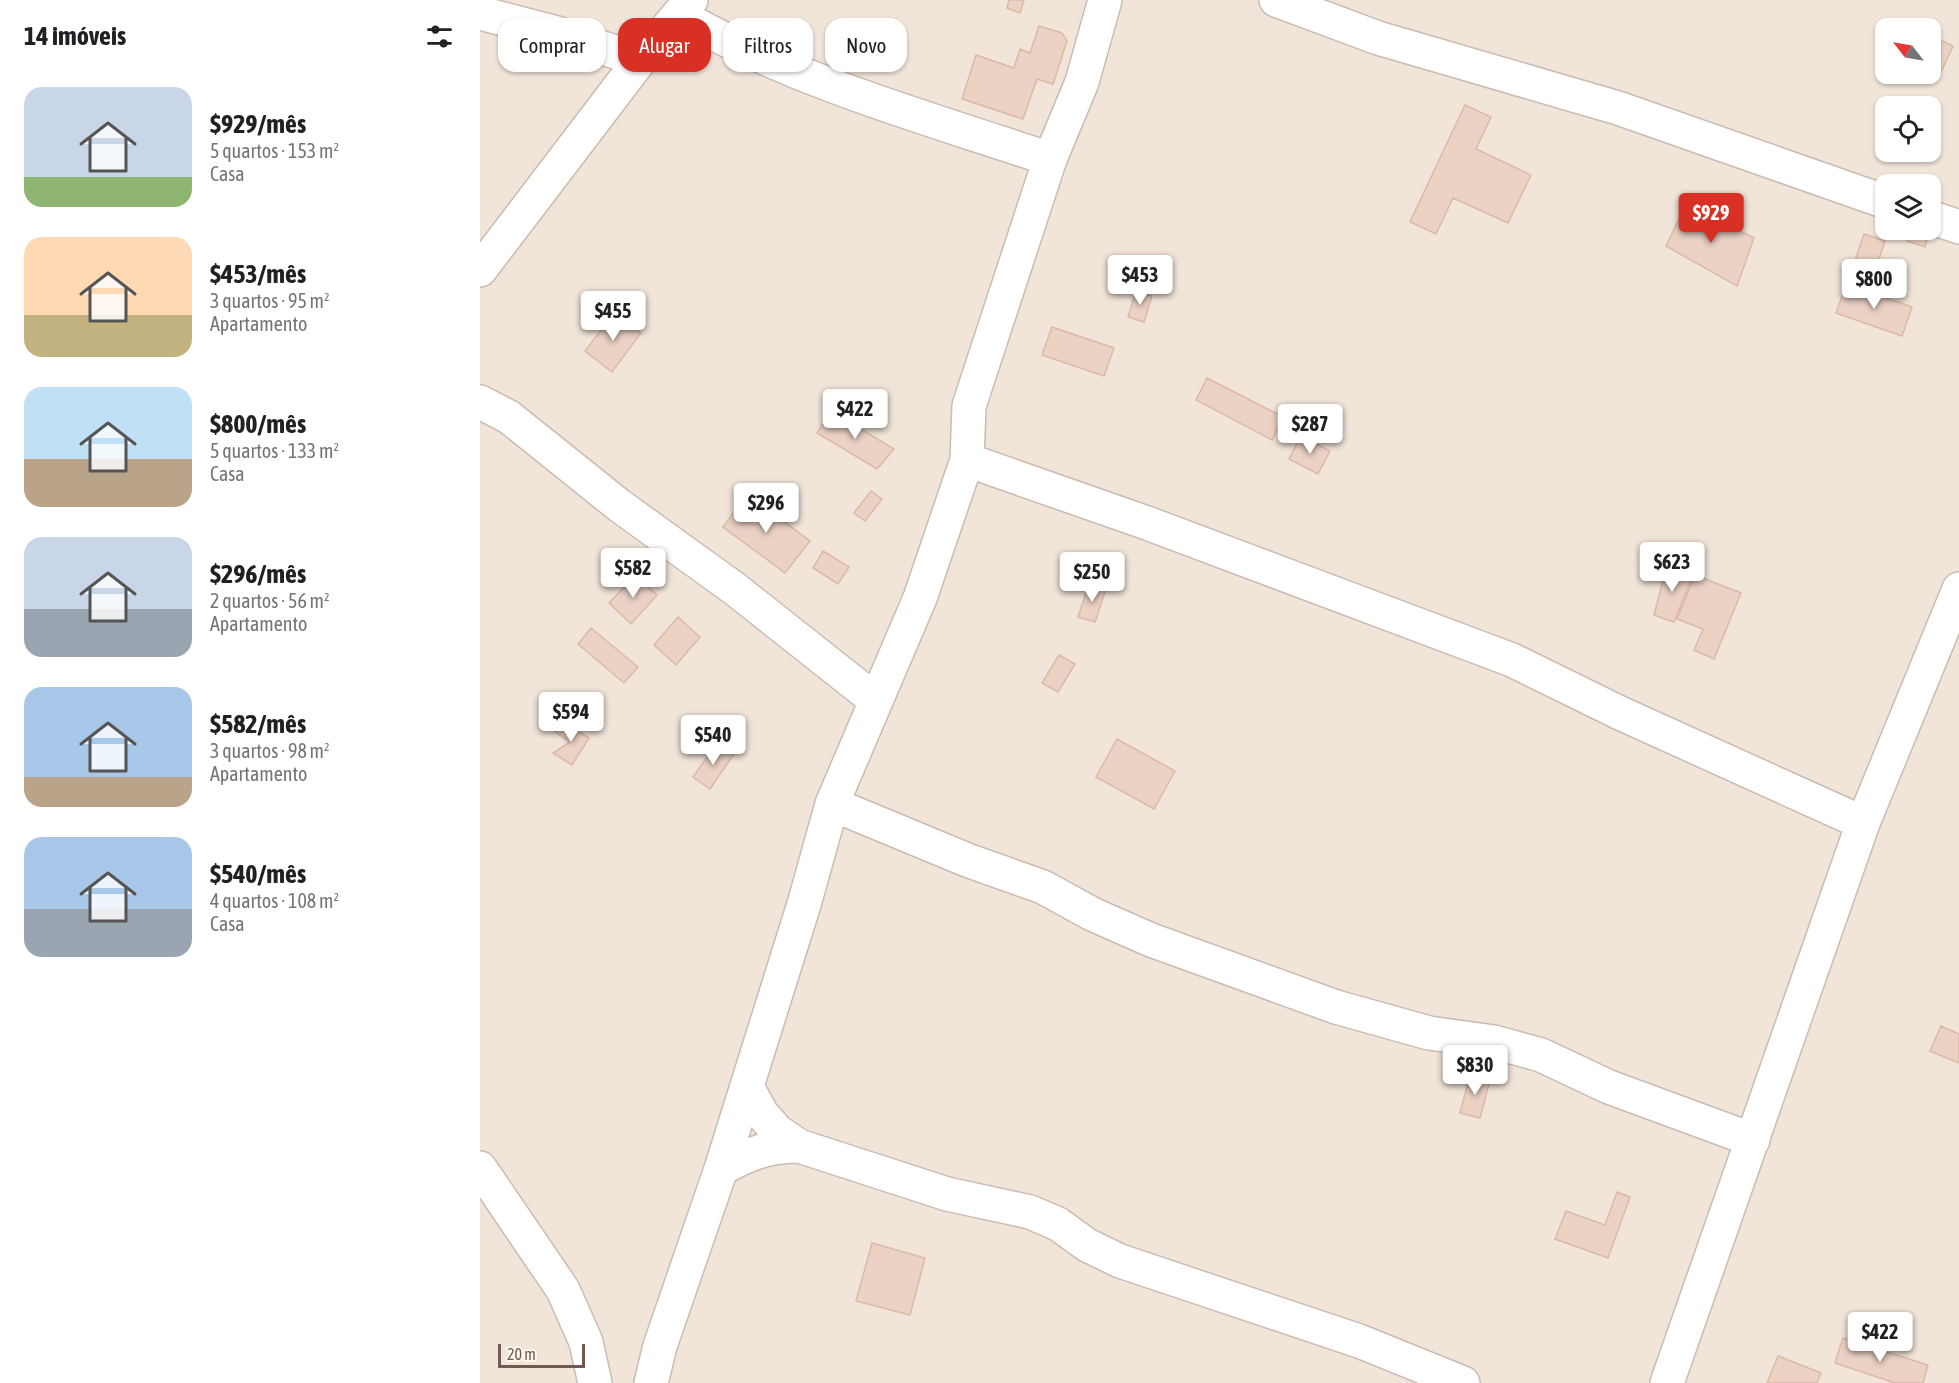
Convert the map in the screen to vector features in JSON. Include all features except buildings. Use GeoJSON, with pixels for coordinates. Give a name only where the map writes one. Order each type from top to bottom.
{"type":"FeatureCollection","features":[{"type":"Feature","properties":{"kind":"street"},"geometry":{"type":"LineString","coordinates":[[651,1383],[660,1346],[747,1087],[832,804],[874,699],[920,598],[967,460],[969,405],[1050,159],[1082,82],[1105,0]]}},
{"type":"Feature","properties":{"kind":"street"},"geometry":{"type":"LineString","coordinates":[[1276,0],[1378,38],[1618,108],[1875,198]]}},
{"type":"Feature","properties":{"kind":"street"},"geometry":{"type":"LineString","coordinates":[[685,7],[723,40],[836,87],[1050,159]]}},
{"type":"Feature","properties":{"kind":"street"},"geometry":{"type":"LineString","coordinates":[[480,13],[557,33],[618,53]]}},
{"type":"Feature","properties":{"kind":"street"},"geometry":{"type":"LineString","coordinates":[[480,270],[631,72]]}},
{"type":"Feature","properties":{"kind":"street"},"geometry":{"type":"LineString","coordinates":[[1941,221],[1959,227]]}},
{"type":"Feature","properties":{"kind":"street"},"geometry":{"type":"LineString","coordinates":[[480,402],[509,417],[620,506],[735,589],[874,699]]}},
{"type":"Feature","properties":{"kind":"street"},"geometry":{"type":"LineString","coordinates":[[967,460],[1147,523],[1512,660],[1620,713],[1863,823]]}},
{"type":"Feature","properties":{"kind":"street"},"geometry":{"type":"LineString","coordinates":[[1668,1383],[1863,823],[1959,589]]}},
{"type":"Feature","properties":{"kind":"street"},"geometry":{"type":"LineString","coordinates":[[832,804],[967,860],[1044,887],[1092,914],[1151,940],[1336,1007],[1429,1033],[1494,1042],[1540,1055],[1609,1087],[1753,1140]]}},
{"type":"Feature","properties":{"kind":"street"},"geometry":{"type":"LineString","coordinates":[[747,1087],[762,1114],[777,1131],[799,1146],[947,1194],[1030,1212],[1058,1224],[1087,1245],[1120,1261],[1359,1341],[1463,1383]]}},
{"type":"Feature","properties":{"kind":"street"},"geometry":{"type":"LineString","coordinates":[[721,1168],[751,1152],[773,1146],[799,1146]]}},
{"type":"Feature","properties":{"kind":"street"},"geometry":{"type":"LineString","coordinates":[[480,1168],[562,1290],[586,1342],[595,1383]]}},
{"type":"Feature","properties":{"kind":"shaded area"},"geometry":{"type":"Polygon","coordinates":[[[480,0],[1959,0],[1959,1383],[480,1383],[480,0]]]}}]}
